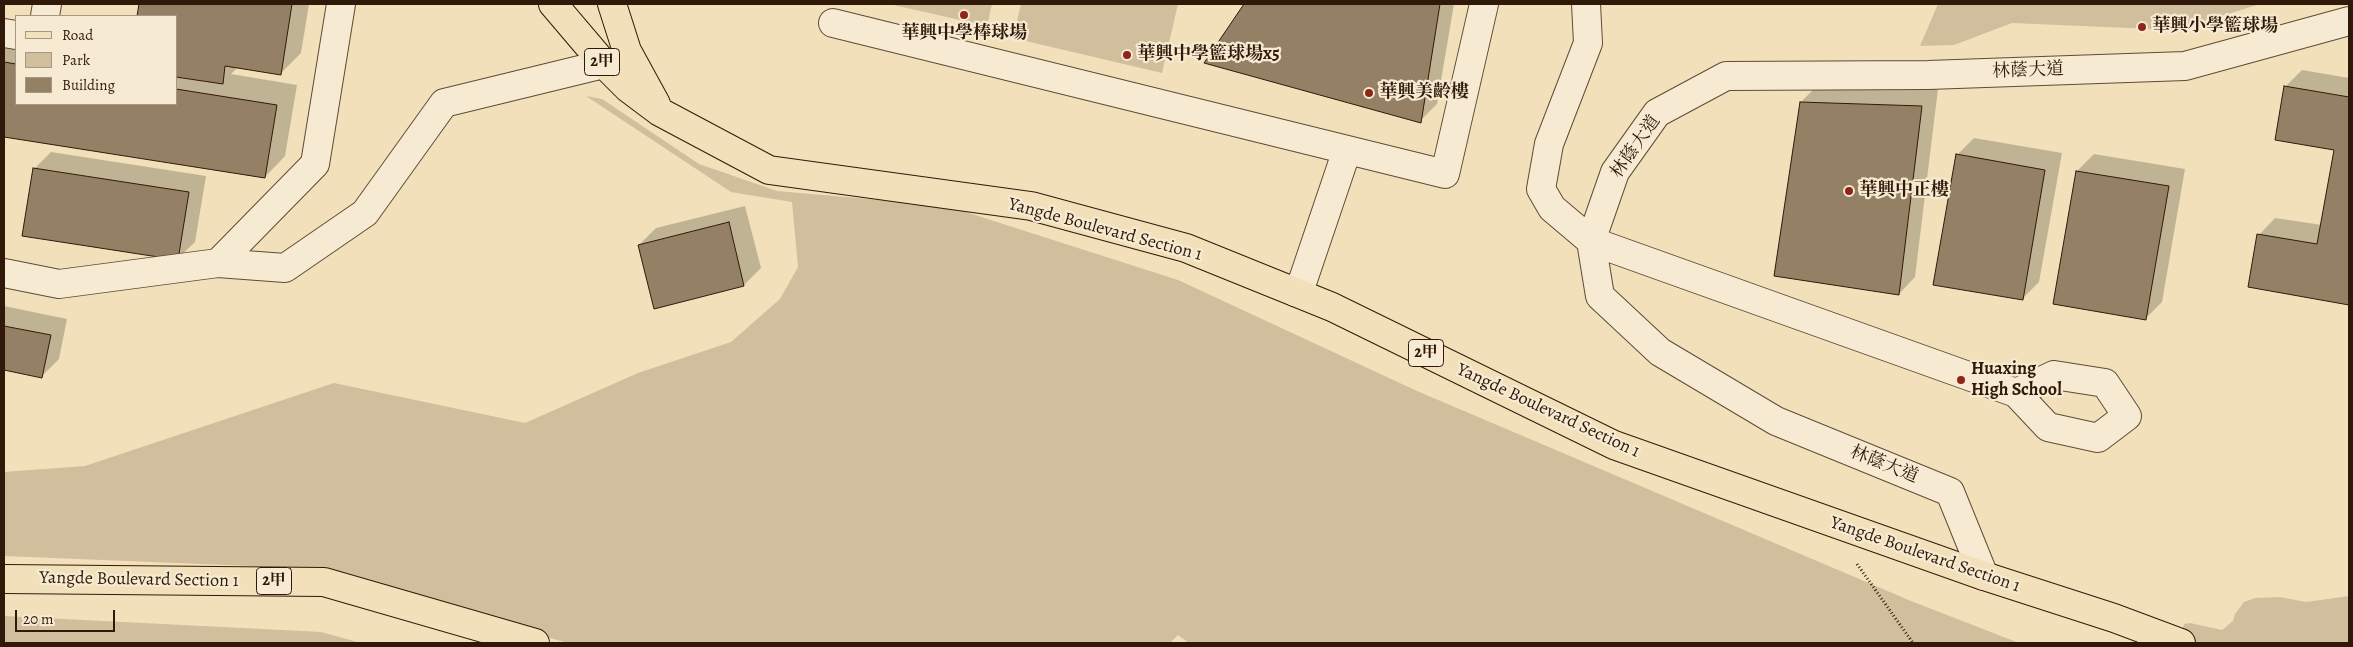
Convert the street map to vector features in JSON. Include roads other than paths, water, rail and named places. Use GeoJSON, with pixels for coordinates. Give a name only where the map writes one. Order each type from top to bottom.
{"type":"FeatureCollection","features":[{"type":"Feature","properties":{"kind":"main road","name":"Yangde Boulevard Section 1"},"geometry":{"type":"LineString","coordinates":[[553,4],[604,64],[628,88],[660,112],[769,170],[1031,206],[1186,248],[1332,307],[1614,446],[1984,576],[2114,618],[2181,643]]}},
{"type":"Feature","properties":{"kind":"main road","name":"2甲"},"geometry":{"type":"LineString","coordinates":[[612,4],[627,51],[660,112]]}},
{"type":"Feature","properties":{"kind":"main road","name":"Yangde Boulevard Section 1"},"geometry":{"type":"LineString","coordinates":[[4,579],[324,582],[535,643]]}},
{"type":"Feature","properties":{"kind":"lane"},"geometry":{"type":"LineString","coordinates":[[218,263],[315,164],[341,4]]}},
{"type":"Feature","properties":{"kind":"lane"},"geometry":{"type":"LineString","coordinates":[[833,23],[1445,174],[1484,4]]}},
{"type":"Feature","properties":{"kind":"lane"},"geometry":{"type":"LineString","coordinates":[[1586,4],[1588,43],[1549,144],[1541,189],[1552,208],[1591,241],[2016,393]]}},
{"type":"Feature","properties":{"kind":"lane","name":"林蔭大道"},"geometry":{"type":"LineString","coordinates":[[1984,576],[1950,492],[1776,421],[1660,352],[1600,296],[1591,241],[1615,172],[1657,113],[1726,76],[1928,75],[2185,66],[2349,21]]}},
{"type":"Feature","properties":{"kind":"lane"},"geometry":{"type":"LineString","coordinates":[[4,273],[59,284],[218,263],[285,268],[365,214],[444,103],[604,64]]}},
{"type":"Feature","properties":{"kind":"lane"},"geometry":{"type":"LineString","coordinates":[[1295,292],[1303,280],[1347,150]]}},
{"type":"Feature","properties":{"kind":"place","name":"華興中學棒球場"},"geometry":{"type":"Point","coordinates":[964,15]}},
{"type":"Feature","properties":{"kind":"place","name":"華興小學籃球場"},"geometry":{"type":"Point","coordinates":[2142,27]}},
{"type":"Feature","properties":{"kind":"place","name":"華興中學籃球場x5"},"geometry":{"type":"Point","coordinates":[1127,55]}},
{"type":"Feature","properties":{"kind":"place","name":"華興美齡樓"},"geometry":{"type":"Point","coordinates":[1369,93]}},
{"type":"Feature","properties":{"kind":"place","name":"華興中正樓"},"geometry":{"type":"Point","coordinates":[1849,191]}},
{"type":"Feature","properties":{"kind":"place","name":"Huaxing High School"},"geometry":{"type":"Point","coordinates":[1961,380]}}]}
